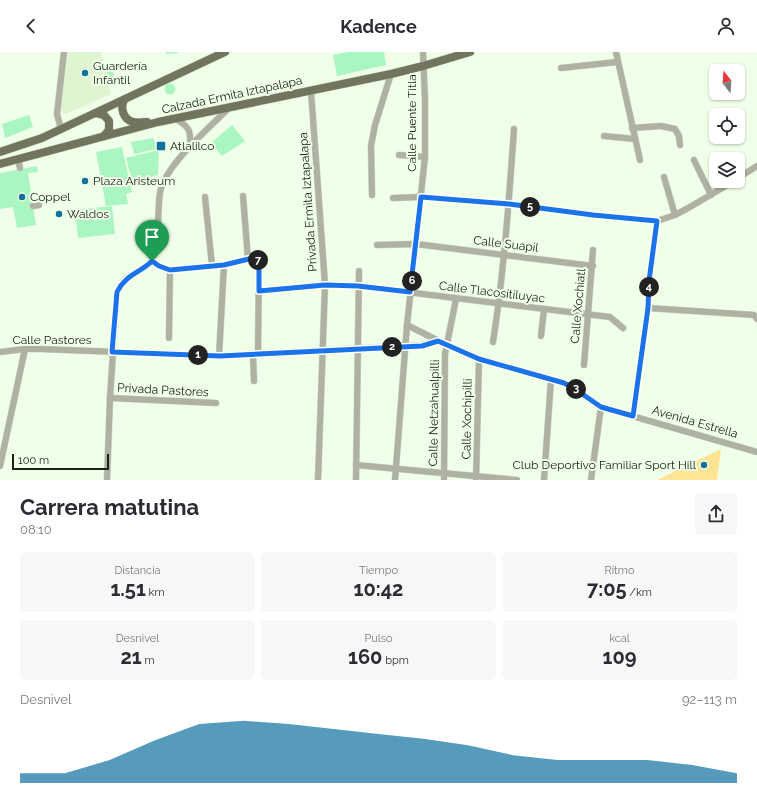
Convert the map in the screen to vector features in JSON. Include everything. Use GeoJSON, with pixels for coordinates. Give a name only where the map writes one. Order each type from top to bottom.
{"type":"FeatureCollection","features":[{"type":"Feature","properties":{"kind":"main road","name":"Calzada Ermita Iztapalapa"},"geometry":{"type":"LineString","coordinates":[[0,164],[158,122],[391,74],[470,52]]}},
{"type":"Feature","properties":{"kind":"main road"},"geometry":{"type":"LineString","coordinates":[[0,152],[42,138],[220,53]]}},
{"type":"Feature","properties":{"kind":"main road"},"geometry":{"type":"LineString","coordinates":[[124,100],[122,106],[123,112],[129,120],[136,122],[158,122]]}},
{"type":"Feature","properties":{"kind":"main road"},"geometry":{"type":"LineString","coordinates":[[95,114],[104,115],[109,121],[109,130],[103,136]]}},
{"type":"Feature","properties":{"kind":"street"},"geometry":{"type":"LineString","coordinates":[[61,129],[57,114],[64,52]]}},
{"type":"Feature","properties":{"kind":"street","name":"Calle Puente Titla"},"geometry":{"type":"LineString","coordinates":[[395,480],[410,292],[425,157],[423,52]]}},
{"type":"Feature","properties":{"kind":"street"},"geometry":{"type":"LineString","coordinates":[[616,52],[640,160]]}},
{"type":"Feature","properties":{"kind":"street"},"geometry":{"type":"LineString","coordinates":[[561,68],[617,62]]}},
{"type":"Feature","properties":{"kind":"street"},"geometry":{"type":"LineString","coordinates":[[372,195],[371,146],[375,125],[391,74]]}},
{"type":"Feature","properties":{"kind":"street","name":"Privada Ermita Iztapalapa"},"geometry":{"type":"LineString","coordinates":[[311,91],[325,285],[318,480]]}},
{"type":"Feature","properties":{"kind":"street"},"geometry":{"type":"LineString","coordinates":[[107,480],[112,352],[117,292],[120,285],[127,278],[146,267],[152,261],[155,248],[160,191],[166,178],[190,145],[229,108]]}},
{"type":"Feature","properties":{"kind":"street"},"geometry":{"type":"LineString","coordinates":[[176,119],[188,128],[191,137],[190,145]]}},
{"type":"Feature","properties":{"kind":"street"},"geometry":{"type":"LineString","coordinates":[[632,128],[661,126],[675,129],[680,144]]}},
{"type":"Feature","properties":{"kind":"street"},"geometry":{"type":"LineString","coordinates":[[493,342],[504,255],[514,129]]}},
{"type":"Feature","properties":{"kind":"street"},"geometry":{"type":"LineString","coordinates":[[604,136],[635,139]]}},
{"type":"Feature","properties":{"kind":"street"},"geometry":{"type":"LineString","coordinates":[[399,155],[425,157]]}},
{"type":"Feature","properties":{"kind":"street"},"geometry":{"type":"LineString","coordinates":[[18,159],[20,168]]}},
{"type":"Feature","properties":{"kind":"street"},"geometry":{"type":"LineString","coordinates":[[694,160],[711,195]]}},
{"type":"Feature","properties":{"kind":"street"},"geometry":{"type":"LineString","coordinates":[[745,174],[757,166]]}},
{"type":"Feature","properties":{"kind":"street"},"geometry":{"type":"LineString","coordinates":[[664,177],[675,215]]}},
{"type":"Feature","properties":{"kind":"street"},"geometry":{"type":"LineString","coordinates":[[393,198],[421,197],[509,204],[593,215],[657,221],[675,215],[722,188]]}},
{"type":"Feature","properties":{"kind":"street"},"geometry":{"type":"LineString","coordinates":[[243,196],[248,259]]}},
{"type":"Feature","properties":{"kind":"street"},"geometry":{"type":"LineString","coordinates":[[205,197],[212,266]]}},
{"type":"Feature","properties":{"kind":"street"},"geometry":{"type":"LineString","coordinates":[[633,416],[648,308],[649,281],[657,221]]}},
{"type":"Feature","properties":{"kind":"street","name":"Calle Suapil"},"geometry":{"type":"LineString","coordinates":[[377,245],[416,244],[593,266]]}},
{"type":"Feature","properties":{"kind":"street","name":"Calle Xochiatl"},"geometry":{"type":"LineString","coordinates":[[584,365],[593,266],[593,250]]}},
{"type":"Feature","properties":{"kind":"street"},"geometry":{"type":"LineString","coordinates":[[152,261],[159,266],[170,270],[224,265],[253,258],[258,260],[259,291],[254,381]]}},
{"type":"Feature","properties":{"kind":"street"},"geometry":{"type":"LineString","coordinates":[[220,356],[224,265]]}},
{"type":"Feature","properties":{"kind":"street"},"geometry":{"type":"LineString","coordinates":[[169,338],[170,270]]}},
{"type":"Feature","properties":{"kind":"street"},"geometry":{"type":"LineString","coordinates":[[356,480],[359,271]]}},
{"type":"Feature","properties":{"kind":"street","name":"Calle Tlacositiluyac"},"geometry":{"type":"LineString","coordinates":[[259,291],[325,285],[358,286],[610,317],[623,328]]}},
{"type":"Feature","properties":{"kind":"street","name":"Calle Netzahualpilli"},"geometry":{"type":"LineString","coordinates":[[444,477],[445,354],[456,299]]}},
{"type":"Feature","properties":{"kind":"street"},"geometry":{"type":"LineString","coordinates":[[648,308],[754,315],[757,319]]}},
{"type":"Feature","properties":{"kind":"street"},"geometry":{"type":"LineString","coordinates":[[541,336],[544,309]]}},
{"type":"Feature","properties":{"kind":"street","name":"Avenida Estrella"},"geometry":{"type":"LineString","coordinates":[[407,325],[438,341],[479,359],[564,383],[601,407],[757,452]]}},
{"type":"Feature","properties":{"kind":"street","name":"Calle Pastores"},"geometry":{"type":"LineString","coordinates":[[0,352],[25,349],[220,356],[422,346],[438,341]]}},
{"type":"Feature","properties":{"kind":"street"},"geometry":{"type":"LineString","coordinates":[[0,466],[25,349]]}},
{"type":"Feature","properties":{"kind":"street","name":"Calle Xochipilli"},"geometry":{"type":"LineString","coordinates":[[476,478],[479,359]]}},
{"type":"Feature","properties":{"kind":"street"},"geometry":{"type":"LineString","coordinates":[[544,480],[551,379]]}},
{"type":"Feature","properties":{"kind":"street","name":"Privada Pastores"},"geometry":{"type":"LineString","coordinates":[[110,398],[216,403]]}},
{"type":"Feature","properties":{"kind":"street"},"geometry":{"type":"LineString","coordinates":[[591,480],[601,407]]}},
{"type":"Feature","properties":{"kind":"street"},"geometry":{"type":"LineString","coordinates":[[356,465],[396,469],[444,477],[517,480]]}},
{"type":"Feature","properties":{"kind":"shaded area","name":"Guardería Infantil"},"geometry":{"type":"Polygon","coordinates":[[[68,52],[101,52],[111,94],[66,114],[63,113],[61,109],[68,52]]]}},
{"type":"Feature","properties":{"kind":"shaded area","name":"Club Deportivo Familiar Sport Hill"},"geometry":{"type":"Polygon","coordinates":[[[721,449],[717,480],[657,480],[721,449]]]}},
{"type":"Feature","properties":{"kind":"building"},"geometry":{"type":"Polygon","coordinates":[[[166,52],[178,52],[178,53],[166,54],[166,52]]]}},
{"type":"Feature","properties":{"kind":"building"},"geometry":{"type":"Polygon","coordinates":[[[348,52],[384,52],[386,65],[337,76],[333,55],[348,52]]]}},
{"type":"Feature","properties":{"kind":"building"},"geometry":{"type":"Polygon","coordinates":[[[112,66],[115,81],[109,83],[106,67],[112,66]]]}},
{"type":"Feature","properties":{"kind":"building"},"geometry":{"type":"Polygon","coordinates":[[[170,83],[174,85],[176,89],[174,93],[170,95],[166,93],[164,89],[166,85],[170,83]]]}},
{"type":"Feature","properties":{"kind":"building"},"geometry":{"type":"Polygon","coordinates":[[[29,115],[33,127],[5,138],[2,124],[29,115]]]}},
{"type":"Feature","properties":{"kind":"building"},"geometry":{"type":"Polygon","coordinates":[[[232,125],[245,141],[222,156],[211,143],[232,125]]]}},
{"type":"Feature","properties":{"kind":"building"},"geometry":{"type":"Polygon","coordinates":[[[153,138],[157,149],[134,154],[131,142],[153,138]]]}},
{"type":"Feature","properties":{"kind":"building"},"geometry":{"type":"Polygon","coordinates":[[[122,147],[132,192],[126,194],[128,204],[106,206],[96,152],[122,147]]]}},
{"type":"Feature","properties":{"kind":"building"},"geometry":{"type":"Polygon","coordinates":[[[159,150],[158,175],[132,181],[126,158],[159,150]]]}},
{"type":"Feature","properties":{"kind":"building","name":"Coppel"},"geometry":{"type":"Polygon","coordinates":[[[37,166],[38,172],[28,173],[36,225],[17,228],[13,207],[0,209],[0,173],[37,166]]]}},
{"type":"Feature","properties":{"kind":"building"},"geometry":{"type":"Polygon","coordinates":[[[112,206],[115,234],[78,238],[75,210],[112,206]]]}},
{"type":"Feature","properties":{"kind":"place","name":"Guardería Infantil"},"geometry":{"type":"Point","coordinates":[85,73]}},
{"type":"Feature","properties":{"kind":"place","name":"Atlalilco"},"geometry":{"type":"Point","coordinates":[161,146]}},
{"type":"Feature","properties":{"kind":"place","name":"Plaza Aristeum"},"geometry":{"type":"Point","coordinates":[85,181]}},
{"type":"Feature","properties":{"kind":"place","name":"Coppel"},"geometry":{"type":"Point","coordinates":[22,197]}},
{"type":"Feature","properties":{"kind":"place","name":"Waldos"},"geometry":{"type":"Point","coordinates":[59,214]}},
{"type":"Feature","properties":{"kind":"place","name":"Club Deportivo Familiar Sport Hill"},"geometry":{"type":"Point","coordinates":[704,465]}},
{"type":"Feature","properties":{"kind":"route"},"geometry":{"type":"LineString","coordinates":[[421,197],[509,204],[593,215],[657,221],[649,281],[648,308],[641,366],[633,416],[601,407],[564,383],[479,359],[438,341],[422,346],[323,350],[253,355],[220,356],[112,352],[115,303],[120,285],[127,278],[146,267],[152,261],[159,266],[170,270],[224,265],[253,258],[259,262],[259,291],[325,285],[358,286],[410,292],[421,197]]}}]}
